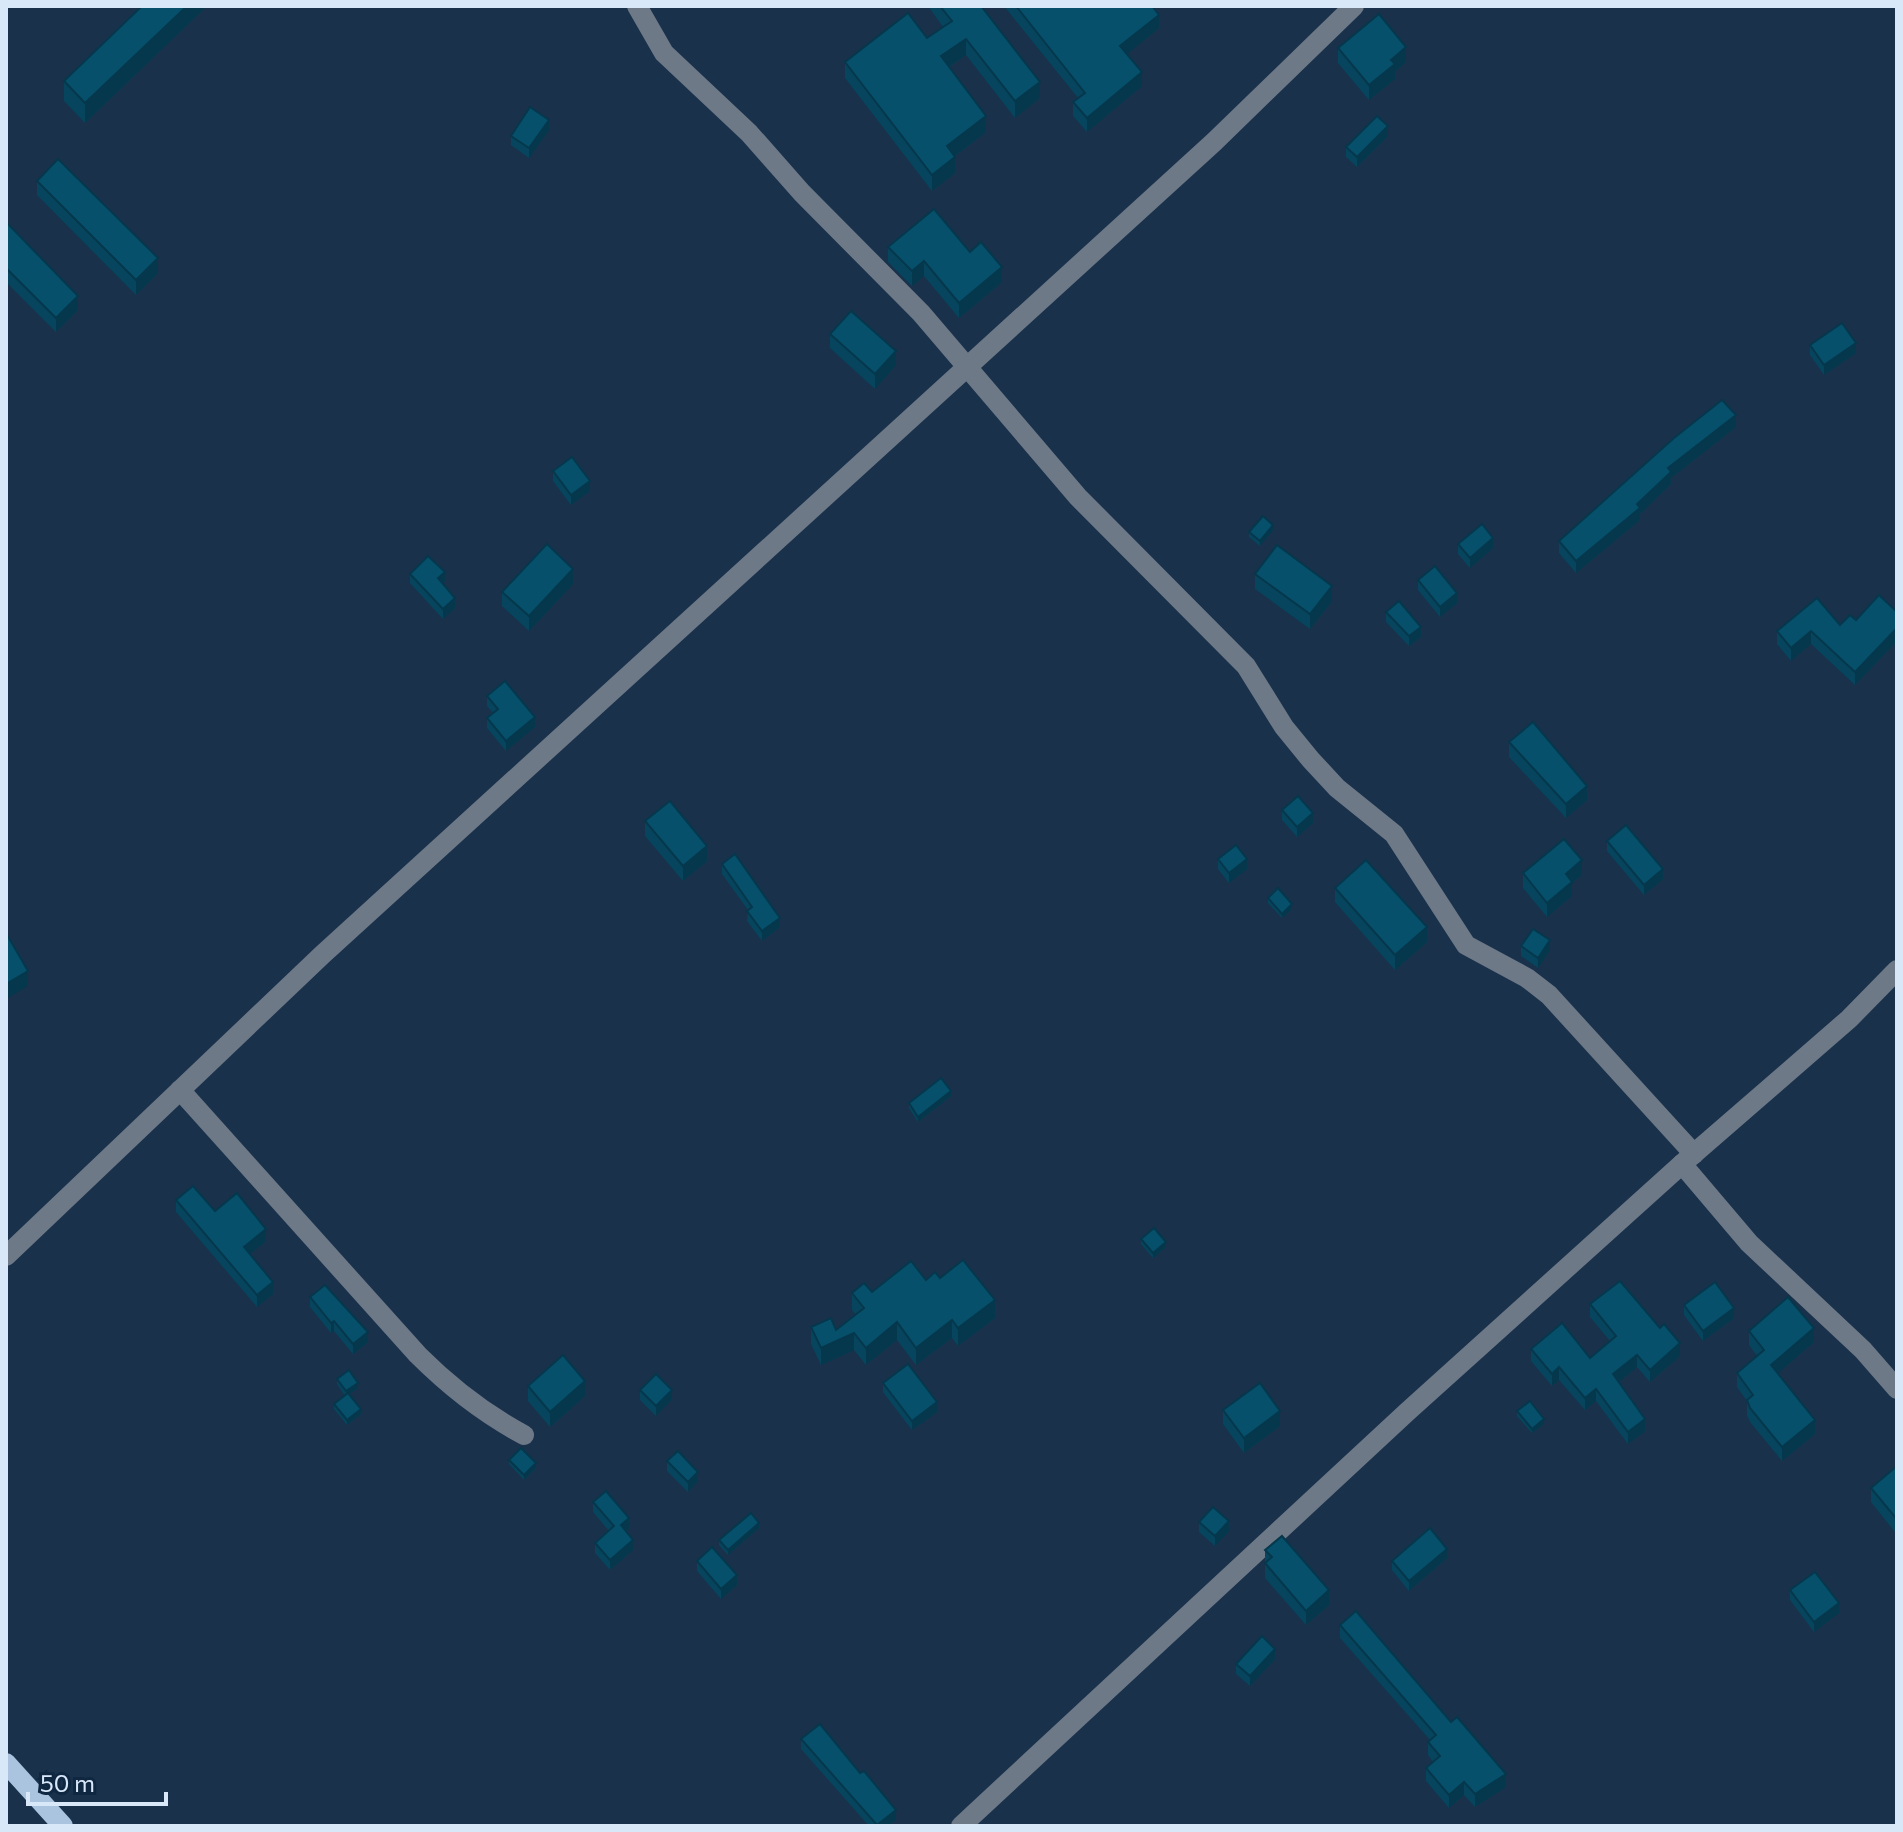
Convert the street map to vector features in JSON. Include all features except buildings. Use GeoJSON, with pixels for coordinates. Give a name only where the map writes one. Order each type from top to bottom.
{"type":"FeatureCollection","features":[{"type":"Feature","properties":{"kind":"main road"},"geometry":{"type":"LineString","coordinates":[[6,1763],[63,1826]]}},
{"type":"Feature","properties":{"kind":"street"},"geometry":{"type":"LineString","coordinates":[[637,6],[664,53],[749,133],[802,193],[921,313],[1078,497],[1246,666],[1284,727],[1311,760],[1337,788],[1394,834],[1466,945],[1527,978],[1549,995],[1688,1159],[1749,1243],[1863,1350],[1897,1389]]}},
{"type":"Feature","properties":{"kind":"street"},"geometry":{"type":"LineString","coordinates":[[6,1256],[322,955],[1214,142],[1354,6]]}},
{"type":"Feature","properties":{"kind":"street"},"geometry":{"type":"LineString","coordinates":[[961,1826],[1407,1412],[1849,1019],[1897,970]]}},
{"type":"Feature","properties":{"kind":"street"},"geometry":{"type":"LineString","coordinates":[[180,1090],[418,1355],[455,1391],[489,1416],[524,1435]]}}]}
